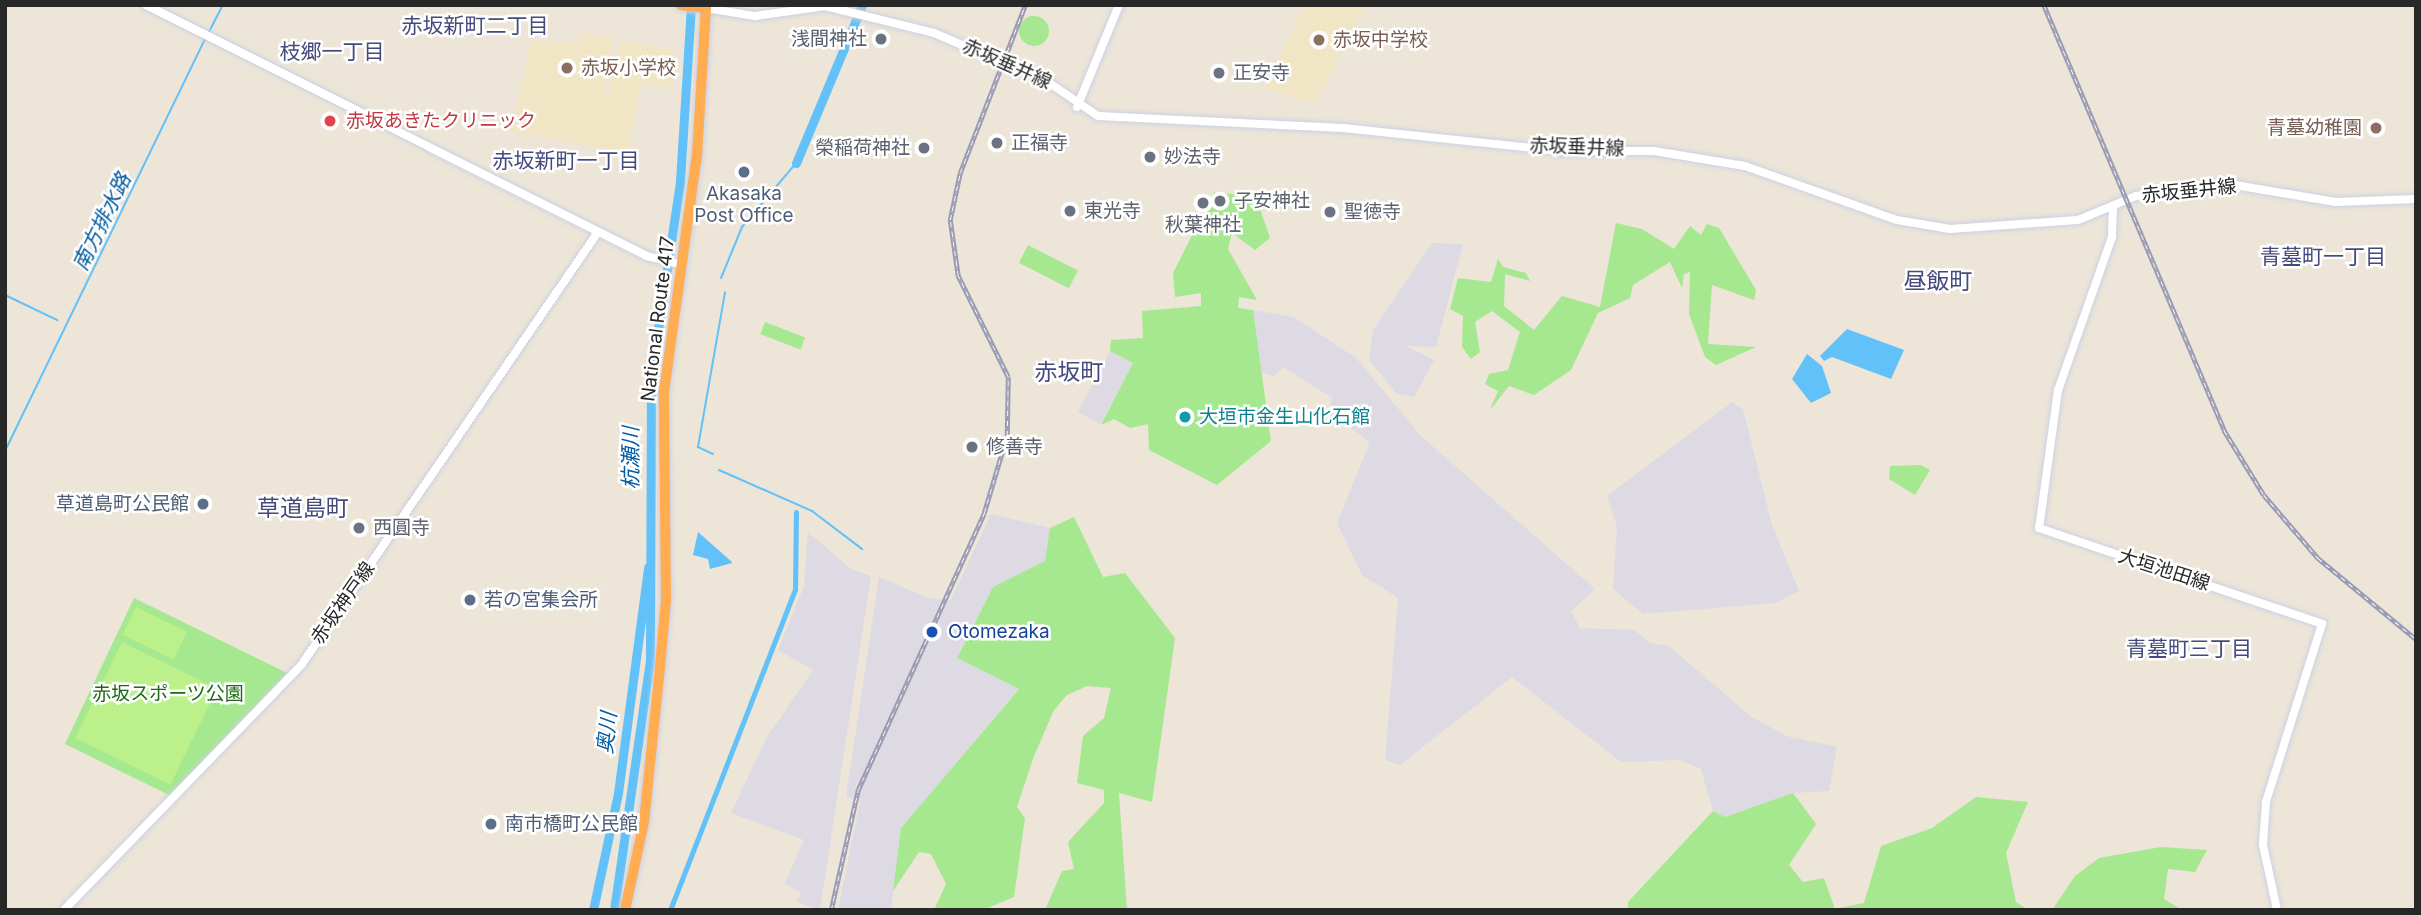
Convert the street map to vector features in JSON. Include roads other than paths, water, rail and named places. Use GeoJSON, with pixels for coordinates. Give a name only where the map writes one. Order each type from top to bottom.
{"type":"FeatureCollection","features":[{"type":"Feature","properties":{"kind":"highway"},"geometry":{"type":"LineString","coordinates":[[681,5],[706,8]]}},
{"type":"Feature","properties":{"kind":"highway","name":"National Route 417"},"geometry":{"type":"LineString","coordinates":[[625,910],[644,822],[659,678],[666,600],[664,392],[706,8]]}},
{"type":"Feature","properties":{"kind":"main road"},"geometry":{"type":"LineString","coordinates":[[146,5],[598,232],[659,260],[680,264]]}},
{"type":"Feature","properties":{"kind":"main road"},"geometry":{"type":"LineString","coordinates":[[1077,107],[1119,5]]}},
{"type":"Feature","properties":{"kind":"main road","name":"赤坂垂井線"},"geometry":{"type":"LineString","coordinates":[[706,8],[755,16],[805,6],[860,13],[934,33],[1028,72],[1059,88],[1077,107],[1119,118],[1343,128],[1561,150],[1654,151],[1745,166],[1885,216],[1950,229],[2042,226],[2113,206],[2136,196],[2229,184],[2335,202],[2416,199]]}},
{"type":"Feature","properties":{"kind":"main road","name":"大垣池田線"},"geometry":{"type":"LineString","coordinates":[[2113,206],[2112,237],[2058,390],[2039,528],[2322,624],[2266,802],[2263,845],[2277,910]]}},
{"type":"Feature","properties":{"kind":"main road","name":"赤坂神戸線"},"geometry":{"type":"LineString","coordinates":[[64,910],[302,664],[598,232]]}},
{"type":"Feature","properties":{"kind":"water"},"geometry":{"type":"Polygon","coordinates":[[[1847,329],[1904,350],[1891,379],[1832,357],[1824,361],[1820,356],[1847,329]]]}},
{"type":"Feature","properties":{"kind":"water"},"geometry":{"type":"Polygon","coordinates":[[[1807,354],[1822,366],[1831,393],[1811,403],[1792,379],[1807,354]]]}},
{"type":"Feature","properties":{"kind":"water"},"geometry":{"type":"Polygon","coordinates":[[[698,532],[732,563],[710,569],[708,559],[693,555],[698,532]]]}},
{"type":"Feature","properties":{"kind":"waterway","name":"南方排水路"},"geometry":{"type":"LineString","coordinates":[[209,32],[223,5]]}},
{"type":"Feature","properties":{"kind":"waterway","name":"杭瀬川"},"geometry":{"type":"LineString","coordinates":[[614,910],[650,661],[651,376],[680,181],[691,5]]}},
{"type":"Feature","properties":{"kind":"waterway"},"geometry":{"type":"LineString","coordinates":[[796,163],[862,5]]}},
{"type":"Feature","properties":{"kind":"waterway","name":"南方排水路"},"geometry":{"type":"LineString","coordinates":[[5,451],[205,40]]}},
{"type":"Feature","properties":{"kind":"waterway"},"geometry":{"type":"LineString","coordinates":[[721,278],[742,227],[796,163]]}},
{"type":"Feature","properties":{"kind":"waterway"},"geometry":{"type":"LineString","coordinates":[[713,454],[698,447],[725,292]]}},
{"type":"Feature","properties":{"kind":"waterway"},"geometry":{"type":"LineString","coordinates":[[5,295],[57,320]]}},
{"type":"Feature","properties":{"kind":"waterway"},"geometry":{"type":"LineString","coordinates":[[719,470],[812,511],[862,549]]}},
{"type":"Feature","properties":{"kind":"waterway"},"geometry":{"type":"LineString","coordinates":[[670,910],[795,590],[796,512]]}},
{"type":"Feature","properties":{"kind":"waterway","name":"奥川"},"geometry":{"type":"LineString","coordinates":[[593,910],[618,793],[648,567]]}},
{"type":"Feature","properties":{"kind":"railway"},"geometry":{"type":"LineString","coordinates":[[831,910],[858,790],[984,513],[1007,436],[1008,377],[958,276],[950,220],[960,173],[1025,5]]}},
{"type":"Feature","properties":{"kind":"railway"},"geometry":{"type":"LineString","coordinates":[[2044,5],[2224,430],[2264,495],[2318,558],[2416,639]]}},
{"type":"Feature","properties":{"kind":"place","name":"浅間神社"},"geometry":{"type":"Point","coordinates":[881,39]}},
{"type":"Feature","properties":{"kind":"place","name":"赤坂中学校"},"geometry":{"type":"Point","coordinates":[1319,40]}},
{"type":"Feature","properties":{"kind":"place","name":"赤坂小学校"},"geometry":{"type":"Point","coordinates":[567,68]}},
{"type":"Feature","properties":{"kind":"place","name":"正安寺"},"geometry":{"type":"Point","coordinates":[1219,73]}},
{"type":"Feature","properties":{"kind":"place","name":"赤坂あきたクリニック"},"geometry":{"type":"Point","coordinates":[330,121]}},
{"type":"Feature","properties":{"kind":"place","name":"青墓幼稚園"},"geometry":{"type":"Point","coordinates":[2376,128]}},
{"type":"Feature","properties":{"kind":"place","name":"正福寺"},"geometry":{"type":"Point","coordinates":[997,143]}},
{"type":"Feature","properties":{"kind":"place","name":"榮稲荷神社"},"geometry":{"type":"Point","coordinates":[924,148]}},
{"type":"Feature","properties":{"kind":"place","name":"妙法寺"},"geometry":{"type":"Point","coordinates":[1150,157]}},
{"type":"Feature","properties":{"kind":"place","name":"Akasaka Post Office"},"geometry":{"type":"Point","coordinates":[744,172]}},
{"type":"Feature","properties":{"kind":"place","name":"子安神社"},"geometry":{"type":"Point","coordinates":[1220,201]}},
{"type":"Feature","properties":{"kind":"place","name":"秋葉神社"},"geometry":{"type":"Point","coordinates":[1203,203]}},
{"type":"Feature","properties":{"kind":"place","name":"東光寺"},"geometry":{"type":"Point","coordinates":[1070,211]}},
{"type":"Feature","properties":{"kind":"place","name":"聖徳寺"},"geometry":{"type":"Point","coordinates":[1330,212]}},
{"type":"Feature","properties":{"kind":"place","name":"大垣市金生山化石館"},"geometry":{"type":"Point","coordinates":[1185,417]}},
{"type":"Feature","properties":{"kind":"place","name":"修善寺"},"geometry":{"type":"Point","coordinates":[972,447]}},
{"type":"Feature","properties":{"kind":"place","name":"草道島町公民館"},"geometry":{"type":"Point","coordinates":[203,504]}},
{"type":"Feature","properties":{"kind":"place","name":"西圓寺"},"geometry":{"type":"Point","coordinates":[359,528]}},
{"type":"Feature","properties":{"kind":"place","name":"若の宮集会所"},"geometry":{"type":"Point","coordinates":[470,600]}},
{"type":"Feature","properties":{"kind":"place","name":"Otomezaka"},"geometry":{"type":"Point","coordinates":[932,632]}},
{"type":"Feature","properties":{"kind":"place","name":"南市橋町公民館"},"geometry":{"type":"Point","coordinates":[491,824]}},
{"type":"Feature","properties":{"kind":"district","name":"赤坂新町二丁目"},"geometry":{"type":"Point","coordinates":[475,26]}},
{"type":"Feature","properties":{"kind":"district","name":"枝郷一丁目"},"geometry":{"type":"Point","coordinates":[332,52]}},
{"type":"Feature","properties":{"kind":"district","name":"赤坂新町一丁目"},"geometry":{"type":"Point","coordinates":[566,161]}},
{"type":"Feature","properties":{"kind":"district","name":"青墓町一丁目"},"geometry":{"type":"Point","coordinates":[2323,257]}},
{"type":"Feature","properties":{"kind":"district","name":"昼飯町"},"geometry":{"type":"Point","coordinates":[1938,281]}},
{"type":"Feature","properties":{"kind":"district","name":"赤坂町"},"geometry":{"type":"Point","coordinates":[1069,372]}},
{"type":"Feature","properties":{"kind":"district","name":"草道島町"},"geometry":{"type":"Point","coordinates":[303,508]}},
{"type":"Feature","properties":{"kind":"district","name":"青墓町三丁目"},"geometry":{"type":"Point","coordinates":[2189,649]}},
{"type":"Feature","properties":{"kind":"park label","name":"赤坂スポーツ公園"},"geometry":{"type":"Point","coordinates":[168,694]}}]}
